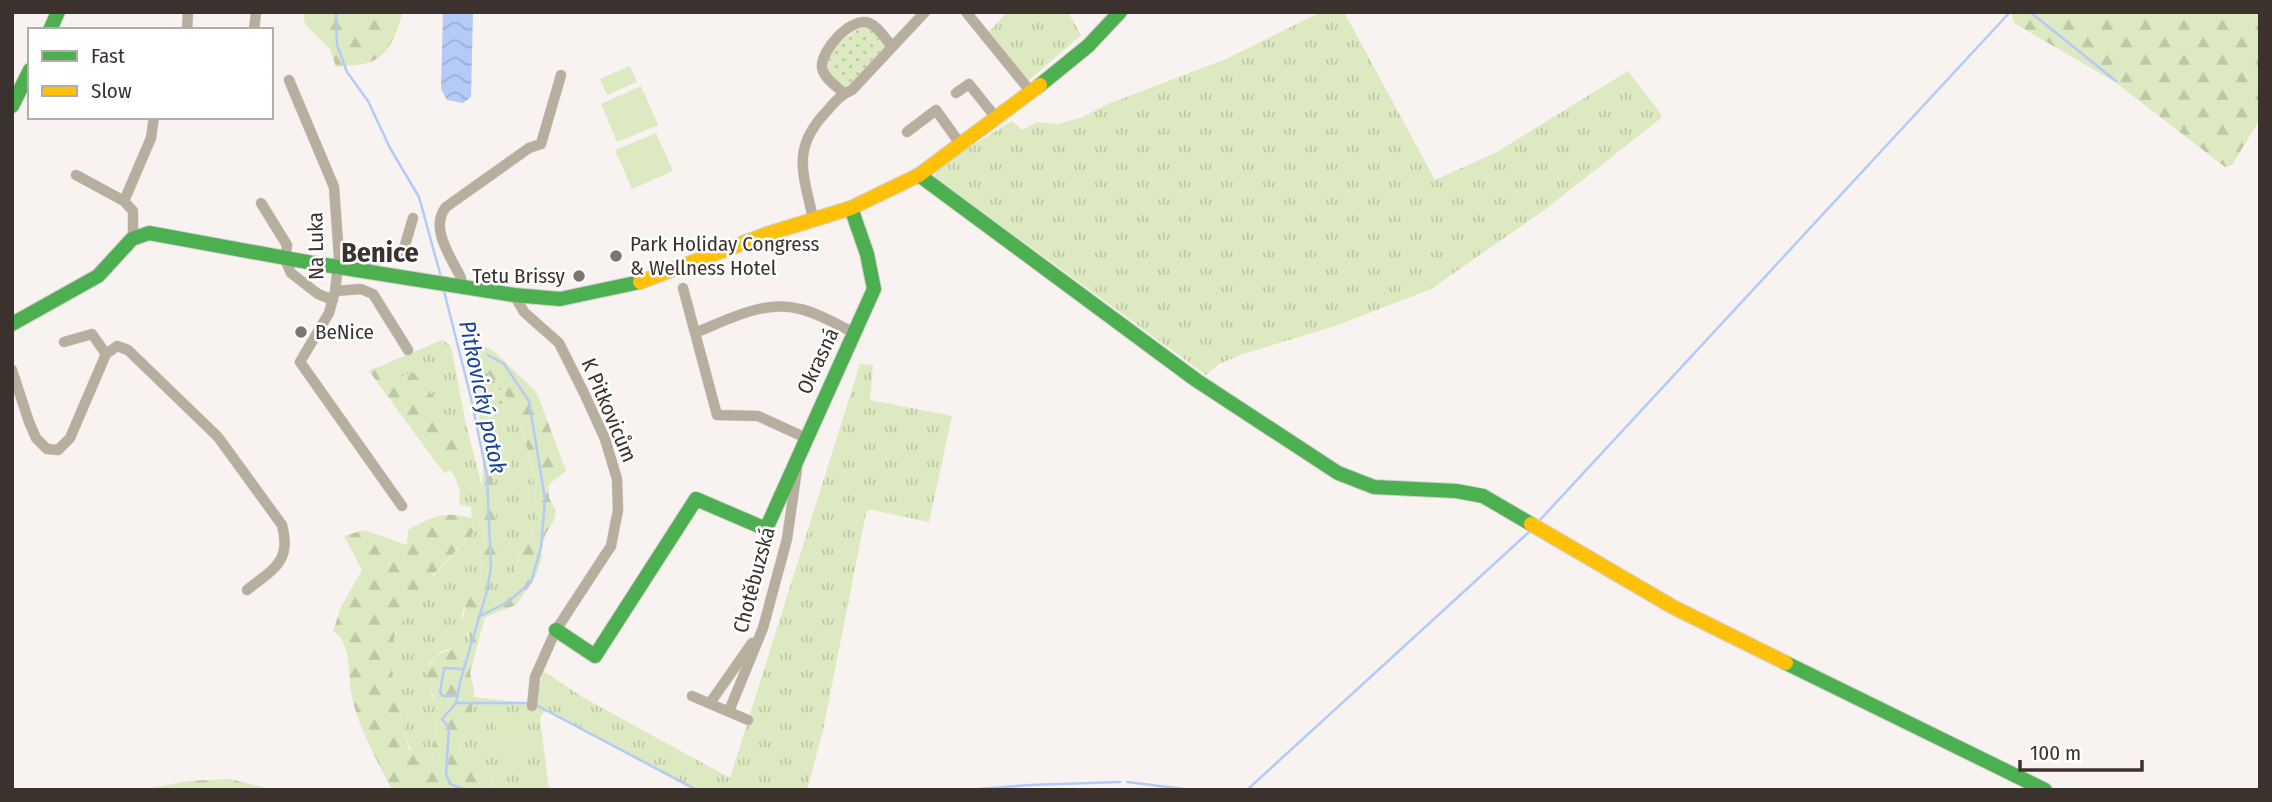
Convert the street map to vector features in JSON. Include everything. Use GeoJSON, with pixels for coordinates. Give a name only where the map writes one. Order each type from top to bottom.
{"type":"FeatureCollection","features":[{"type":"Feature","properties":{"kind":"street"},"geometry":{"type":"LineString","coordinates":[[51,28],[58,12]]}},
{"type":"Feature","properties":{"kind":"street"},"geometry":{"type":"LineString","coordinates":[[813,218],[804,179],[805,139],[813,125],[844,93],[852,90],[925,12]]}},
{"type":"Feature","properties":{"kind":"street"},"geometry":{"type":"LineString","coordinates":[[966,12],[1031,92]]}},
{"type":"Feature","properties":{"kind":"street"},"geometry":{"type":"LineString","coordinates":[[12,324],[102,274],[121,248],[133,238],[157,233],[339,268],[514,295],[560,299],[638,283],[767,233],[851,208],[919,174],[1031,92],[1088,46],[1120,12]]}},
{"type":"Feature","properties":{"kind":"street"},"geometry":{"type":"LineString","coordinates":[[844,93],[824,74],[822,66],[824,57],[835,39],[853,24],[863,21],[873,23],[892,46]]}},
{"type":"Feature","properties":{"kind":"street"},"geometry":{"type":"LineString","coordinates":[[12,106],[28,74]]}},
{"type":"Feature","properties":{"kind":"street"},"geometry":{"type":"LineString","coordinates":[[458,285],[461,278],[439,232],[439,216],[446,207],[529,148],[541,144],[561,75]]}},
{"type":"Feature","properties":{"kind":"street","name":"Na Luka"},"geometry":{"type":"LineString","coordinates":[[289,80],[334,187],[339,268],[329,313],[300,362],[402,506]]}},
{"type":"Feature","properties":{"kind":"street"},"geometry":{"type":"LineString","coordinates":[[956,93],[969,84],[996,119]]}},
{"type":"Feature","properties":{"kind":"street"},"geometry":{"type":"LineString","coordinates":[[907,132],[936,110],[961,145]]}},
{"type":"Feature","properties":{"kind":"street"},"geometry":{"type":"LineString","coordinates":[[124,201],[151,138],[154,119]]}},
{"type":"Feature","properties":{"kind":"street"},"geometry":{"type":"LineString","coordinates":[[919,174],[1196,380],[1338,473],[1376,488],[1458,489],[1483,496],[1672,607],[2045,790]]}},
{"type":"Feature","properties":{"kind":"street"},"geometry":{"type":"LineString","coordinates":[[76,175],[124,201],[133,211],[133,238]]}},
{"type":"Feature","properties":{"kind":"street"},"geometry":{"type":"LineString","coordinates":[[261,203],[287,246],[285,258],[291,273],[318,294],[334,296],[361,289],[373,294],[408,350]]}},
{"type":"Feature","properties":{"kind":"street","name":"Okrasná"},"geometry":{"type":"LineString","coordinates":[[766,528],[874,289],[867,254],[851,208]]}},
{"type":"Feature","properties":{"kind":"street"},"geometry":{"type":"LineString","coordinates":[[362,271],[368,262],[404,253],[414,218]]}},
{"type":"Feature","properties":{"kind":"street"},"geometry":{"type":"LineString","coordinates":[[683,288],[717,415],[758,416],[806,438]]}},
{"type":"Feature","properties":{"kind":"street","name":"K Pitkovicům"},"geometry":{"type":"LineString","coordinates":[[514,295],[524,312],[559,343],[605,439],[617,479],[618,510],[611,546],[556,630],[535,677],[532,704]]}},
{"type":"Feature","properties":{"kind":"street"},"geometry":{"type":"LineString","coordinates":[[695,333],[748,312],[784,307],[800,309],[855,333]]}},
{"type":"Feature","properties":{"kind":"street"},"geometry":{"type":"LineString","coordinates":[[64,342],[92,334],[106,354]]}},
{"type":"Feature","properties":{"kind":"street"},"geometry":{"type":"LineString","coordinates":[[12,370],[36,438],[47,449],[58,450],[71,438],[106,354],[112,348],[124,347],[218,437],[282,525],[286,540],[282,558],[278,565],[247,590]]}},
{"type":"Feature","properties":{"kind":"street","name":"Chotěbuzská"},"geometry":{"type":"LineString","coordinates":[[729,711],[763,628],[787,539],[799,455]]}},
{"type":"Feature","properties":{"kind":"street"},"geometry":{"type":"LineString","coordinates":[[556,630],[595,656],[696,499],[787,539]]}},
{"type":"Feature","properties":{"kind":"street"},"geometry":{"type":"LineString","coordinates":[[710,703],[763,628]]}},
{"type":"Feature","properties":{"kind":"street"},"geometry":{"type":"LineString","coordinates":[[692,696],[748,720]]}},
{"type":"Feature","properties":{"kind":"green space"},"geometry":{"type":"Polygon","coordinates":[[[303,12],[403,12],[392,41],[377,59],[336,67],[330,49],[305,24],[303,12]]]}},
{"type":"Feature","properties":{"kind":"green space"},"geometry":{"type":"Polygon","coordinates":[[[1007,12],[1068,12],[1081,35],[1027,82],[988,33],[1007,12]]]}},
{"type":"Feature","properties":{"kind":"green space"},"geometry":{"type":"Polygon","coordinates":[[[1321,12],[1344,12],[1435,180],[1497,152],[1628,71],[1661,114],[1661,118],[1547,208],[1431,289],[1338,325],[1243,354],[1219,364],[1206,375],[935,177],[936,168],[1012,121],[1022,130],[1037,122],[1058,124],[1083,117],[1108,104],[1226,59],[1321,12]]]}},
{"type":"Feature","properties":{"kind":"green space"},"geometry":{"type":"Polygon","coordinates":[[[2011,12],[2260,12],[2260,119],[2232,165],[2225,167],[2115,82],[2014,23],[2011,12]]]}},
{"type":"Feature","properties":{"kind":"green space"},"geometry":{"type":"Polygon","coordinates":[[[863,27],[869,28],[886,44],[885,51],[852,85],[843,86],[828,72],[829,57],[845,39],[863,27]]]}},
{"type":"Feature","properties":{"kind":"green space"},"geometry":{"type":"Polygon","coordinates":[[[630,66],[637,82],[607,95],[600,79],[630,66]]]}},
{"type":"Feature","properties":{"kind":"green space"},"geometry":{"type":"Polygon","coordinates":[[[641,86],[658,125],[617,142],[601,104],[641,86]]]}},
{"type":"Feature","properties":{"kind":"green space"},"geometry":{"type":"Polygon","coordinates":[[[656,133],[673,171],[632,189],[615,150],[656,133]]]}},
{"type":"Feature","properties":{"kind":"green space"},"geometry":{"type":"Polygon","coordinates":[[[465,335],[495,352],[537,393],[566,471],[548,485],[549,498],[556,511],[545,535],[541,553],[543,555],[535,578],[516,605],[485,617],[470,673],[474,690],[471,722],[459,752],[492,771],[493,790],[392,790],[358,717],[351,692],[346,651],[339,636],[333,631],[341,607],[362,570],[344,536],[364,530],[407,545],[408,530],[432,518],[454,515],[472,518],[473,533],[433,575],[395,633],[391,661],[393,680],[408,748],[427,763],[432,758],[438,706],[425,678],[428,668],[440,654],[470,641],[469,634],[461,625],[465,610],[464,598],[474,595],[482,580],[480,541],[485,542],[481,514],[484,439],[495,492],[497,532],[497,559],[489,579],[491,596],[498,599],[509,594],[514,583],[518,558],[538,519],[533,473],[518,411],[503,408],[481,413],[465,335]]]}},
{"type":"Feature","properties":{"kind":"green space"},"geometry":{"type":"Polygon","coordinates":[[[442,340],[451,346],[466,425],[482,486],[481,514],[485,543],[480,542],[482,580],[474,595],[465,604],[461,618],[470,641],[468,644],[464,641],[459,646],[442,651],[429,663],[431,694],[438,706],[432,758],[427,763],[412,751],[407,739],[392,676],[393,643],[399,625],[420,592],[473,533],[471,507],[459,504],[460,490],[454,475],[464,465],[376,368],[442,340]]]}},
{"type":"Feature","properties":{"kind":"green space"},"geometry":{"type":"Polygon","coordinates":[[[860,364],[873,365],[870,400],[952,416],[929,522],[872,510],[866,513],[823,730],[807,790],[693,790],[547,711],[540,719],[549,790],[493,790],[492,771],[459,752],[471,722],[473,697],[525,703],[536,701],[543,671],[584,698],[730,778],[860,364]]]}},
{"type":"Feature","properties":{"kind":"green space"},"geometry":{"type":"Polygon","coordinates":[[[376,367],[388,382],[413,372],[432,395],[464,458],[464,465],[454,475],[450,470],[444,473],[369,371],[376,367]]]}},
{"type":"Feature","properties":{"kind":"green space"},"geometry":{"type":"Polygon","coordinates":[[[485,370],[515,406],[482,409],[475,371],[485,370]]]}},
{"type":"Feature","properties":{"kind":"green space"},"geometry":{"type":"Polygon","coordinates":[[[494,408],[518,411],[533,473],[538,519],[518,558],[514,583],[509,594],[498,599],[491,596],[489,579],[497,559],[495,492],[479,417],[481,413],[494,408]]]}},
{"type":"Feature","properties":{"kind":"green space"},"geometry":{"type":"Polygon","coordinates":[[[499,721],[526,722],[526,756],[524,759],[499,760],[496,724],[499,721]]]}},
{"type":"Feature","properties":{"kind":"green space"},"geometry":{"type":"Polygon","coordinates":[[[230,779],[274,790],[141,790],[189,781],[230,779]]]}},
{"type":"Feature","properties":{"kind":"water"},"geometry":{"type":"Polygon","coordinates":[[[443,12],[473,12],[471,97],[463,103],[447,100],[441,89],[443,12]]]}},
{"type":"Feature","properties":{"kind":"waterway","name":"Pitkovický potok"},"geometry":{"type":"LineString","coordinates":[[336,12],[337,45],[347,72],[368,101],[390,148],[419,197],[441,277]]}},
{"type":"Feature","properties":{"kind":"waterway"},"geometry":{"type":"LineString","coordinates":[[1539,521],[2010,12]]}},
{"type":"Feature","properties":{"kind":"waterway"},"geometry":{"type":"LineString","coordinates":[[2030,12],[2116,81]]}},
{"type":"Feature","properties":{"kind":"waterway","name":"Pitkovický potok"},"geometry":{"type":"LineString","coordinates":[[444,291],[487,476],[491,567],[487,591],[456,703],[442,719],[449,728],[446,774],[450,784],[466,790]]}},
{"type":"Feature","properties":{"kind":"waterway"},"geometry":{"type":"LineString","coordinates":[[478,617],[508,602],[531,582],[541,547],[545,499],[529,401],[504,364],[488,355]]}},
{"type":"Feature","properties":{"kind":"waterway"},"geometry":{"type":"LineString","coordinates":[[1247,790],[1529,532]]}},
{"type":"Feature","properties":{"kind":"waterway"},"geometry":{"type":"LineString","coordinates":[[458,696],[443,696],[440,693],[444,668],[464,669]]}},
{"type":"Feature","properties":{"kind":"waterway"},"geometry":{"type":"LineString","coordinates":[[456,703],[529,703]]}},
{"type":"Feature","properties":{"kind":"waterway"},"geometry":{"type":"LineString","coordinates":[[536,705],[697,790]]}},
{"type":"Feature","properties":{"kind":"waterway"},"geometry":{"type":"LineString","coordinates":[[967,790],[1120,782]]}},
{"type":"Feature","properties":{"kind":"waterway"},"geometry":{"type":"LineString","coordinates":[[1127,782],[1192,790]]}},
{"type":"Feature","properties":{"kind":"traffic: fast"},"geometry":{"type":"LineString","coordinates":[[51,28],[58,12]]}},
{"type":"Feature","properties":{"kind":"traffic: fast"},"geometry":{"type":"LineString","coordinates":[[1040,85],[1088,46],[1120,12]]}},
{"type":"Feature","properties":{"kind":"traffic: fast"},"geometry":{"type":"LineString","coordinates":[[12,106],[28,74]]}},
{"type":"Feature","properties":{"kind":"traffic: fast"},"geometry":{"type":"LineString","coordinates":[[919,175],[1196,380],[1338,473],[1374,487],[1456,491],[1483,496],[1531,524]]}},
{"type":"Feature","properties":{"kind":"traffic: fast"},"geometry":{"type":"LineString","coordinates":[[556,630],[595,656],[696,499],[766,529],[874,289],[867,254],[851,208]]}},
{"type":"Feature","properties":{"kind":"traffic: fast"},"geometry":{"type":"LineString","coordinates":[[12,324],[98,276],[132,239],[149,233],[313,263],[514,295],[560,299],[640,282]]}},
{"type":"Feature","properties":{"kind":"traffic: fast"},"geometry":{"type":"LineString","coordinates":[[1786,663],[2045,790]]}},
{"type":"Feature","properties":{"kind":"traffic: slow"},"geometry":{"type":"LineString","coordinates":[[640,282],[767,234],[851,208],[919,175],[1040,85]]}},
{"type":"Feature","properties":{"kind":"traffic: slow"},"geometry":{"type":"LineString","coordinates":[[1531,524],[1673,607],[1786,663]]}},
{"type":"Feature","properties":{"kind":"place","name":"Park Holiday Congress & Wellness Hotel"},"geometry":{"type":"Point","coordinates":[616,256]}},
{"type":"Feature","properties":{"kind":"place","name":"Tetu Brissy"},"geometry":{"type":"Point","coordinates":[579,276]}},
{"type":"Feature","properties":{"kind":"place","name":"BeNice"},"geometry":{"type":"Point","coordinates":[301,332]}},
{"type":"Feature","properties":{"kind":"district","name":"Benice"},"geometry":{"type":"Point","coordinates":[380,252]}}]}
